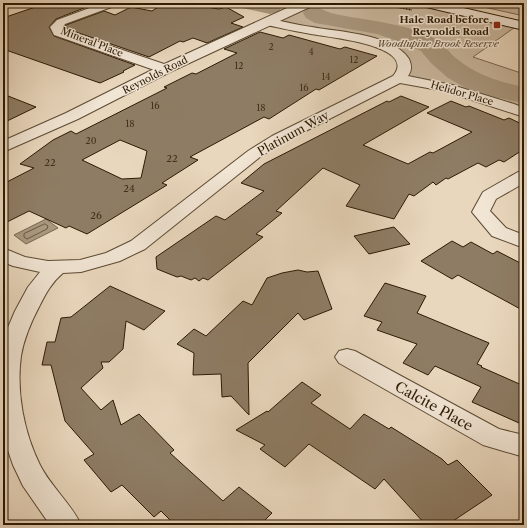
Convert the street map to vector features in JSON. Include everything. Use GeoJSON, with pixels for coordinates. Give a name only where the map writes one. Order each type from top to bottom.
{"type":"FeatureCollection","features":[{"type":"Feature","properties":{"kind":"street","name":"Mineral Place"},"geometry":{"type":"LineString","coordinates":[[113,3],[61,22],[56,27],[58,32],[165,69]]}},
{"type":"Feature","properties":{"kind":"street","name":"Reynolds Road"},"geometry":{"type":"LineString","coordinates":[[3,147],[90,108],[165,69],[308,3]]}},
{"type":"Feature","properties":{"kind":"street"},"geometry":{"type":"LineString","coordinates":[[426,3],[524,26]]}},
{"type":"Feature","properties":{"kind":"street"},"geometry":{"type":"LineString","coordinates":[[267,22],[365,39],[397,54],[405,60],[406,68],[404,75],[398,79]]}},
{"type":"Feature","properties":{"kind":"street","name":"Helidor Place"},"geometry":{"type":"LineString","coordinates":[[398,79],[420,81],[467,92],[524,113]]}},
{"type":"Feature","properties":{"kind":"street","name":"Platinum Way"},"geometry":{"type":"LineString","coordinates":[[3,254],[20,262],[48,267],[88,264],[113,257],[138,245],[254,154],[278,139],[398,79]]}},
{"type":"Feature","properties":{"kind":"street"},"geometry":{"type":"LineString","coordinates":[[524,176],[489,196],[481,212],[498,232],[524,242]]}},
{"type":"Feature","properties":{"kind":"street"},"geometry":{"type":"LineString","coordinates":[[57,267],[39,284],[21,322],[6,367],[9,404],[20,450],[33,478],[47,500],[67,525]]}},
{"type":"Feature","properties":{"kind":"street","name":"Calcite Place"},"geometry":{"type":"LineString","coordinates":[[347,357],[492,438],[524,446]]}},
{"type":"Feature","properties":{"kind":"green space","name":"Woodlupine Brook Reserve"},"geometry":{"type":"Polygon","coordinates":[[[255,3],[426,3],[518,25],[473,57],[524,74],[524,113],[467,92],[404,75],[406,68],[381,46],[267,22],[286,12],[255,3]]]}},
{"type":"Feature","properties":{"kind":"green space"},"geometry":{"type":"Polygon","coordinates":[[[466,3],[524,3],[524,16],[466,3]]]}},
{"type":"Feature","properties":{"kind":"water"},"geometry":{"type":"Polygon","coordinates":[[[46,219],[58,228],[26,244],[14,235],[46,219]]]}},
{"type":"Feature","properties":{"kind":"building"},"geometry":{"type":"Polygon","coordinates":[[[47,3],[79,3],[89,6],[56,19],[49,27],[54,36],[135,65],[100,83],[3,49],[3,18],[47,3]]]}},
{"type":"Feature","properties":{"kind":"building"},"geometry":{"type":"Polygon","coordinates":[[[164,3],[182,3],[219,9],[226,7],[244,17],[231,23],[243,27],[207,43],[193,38],[183,42],[180,41],[149,57],[64,28],[66,25],[104,11],[115,15],[131,7],[152,11],[164,3]]]}},
{"type":"Feature","properties":{"kind":"building"},"geometry":{"type":"Polygon","coordinates":[[[260,32],[283,38],[289,35],[340,49],[345,47],[377,56],[319,90],[316,89],[269,119],[264,117],[190,157],[198,160],[162,183],[167,185],[87,234],[69,226],[66,228],[29,211],[3,224],[3,184],[34,168],[20,164],[53,140],[71,131],[76,134],[167,88],[164,87],[192,73],[196,74],[237,53],[224,49],[260,32]],[[120,140],[82,160],[122,179],[141,178],[147,151],[120,140]]]}},
{"type":"Feature","properties":{"kind":"building"},"geometry":{"type":"Polygon","coordinates":[[[3,94],[36,107],[3,123],[3,94]]]}},
{"type":"Feature","properties":{"kind":"building"},"geometry":{"type":"Polygon","coordinates":[[[401,96],[429,107],[363,145],[408,164],[430,152],[433,153],[472,132],[427,113],[451,101],[466,107],[469,106],[504,120],[509,118],[524,125],[524,149],[504,162],[499,160],[486,167],[478,163],[448,179],[446,178],[436,185],[433,182],[414,196],[409,194],[394,219],[346,206],[360,185],[323,168],[276,211],[282,213],[256,234],[263,237],[208,280],[203,278],[199,281],[195,278],[191,280],[181,276],[177,277],[157,269],[156,257],[216,216],[225,220],[264,191],[241,183],[264,164],[387,101],[389,102],[401,96]]]}},
{"type":"Feature","properties":{"kind":"building"},"geometry":{"type":"Polygon","coordinates":[[[394,227],[410,244],[369,254],[354,236],[394,227]]]}},
{"type":"Feature","properties":{"kind":"building"},"geometry":{"type":"Polygon","coordinates":[[[452,241],[463,247],[471,242],[493,254],[497,251],[524,265],[524,311],[458,275],[452,279],[421,261],[452,241]]]}},
{"type":"Feature","properties":{"kind":"building"},"geometry":{"type":"Polygon","coordinates":[[[298,270],[307,272],[318,271],[332,309],[304,320],[298,313],[248,363],[249,415],[231,396],[222,397],[221,374],[193,375],[194,353],[177,344],[194,329],[206,336],[243,301],[252,305],[267,278],[298,270]]]}},
{"type":"Feature","properties":{"kind":"building"},"geometry":{"type":"Polygon","coordinates":[[[385,283],[426,296],[417,313],[489,343],[477,364],[524,386],[524,413],[519,423],[472,402],[481,387],[435,366],[428,375],[403,363],[417,344],[377,330],[382,322],[364,316],[385,283]]]}},
{"type":"Feature","properties":{"kind":"building"},"geometry":{"type":"Polygon","coordinates":[[[110,286],[165,311],[144,330],[126,321],[123,349],[109,362],[101,362],[103,368],[81,388],[101,410],[113,400],[121,425],[139,414],[174,450],[170,453],[223,501],[239,487],[272,513],[260,525],[175,525],[161,511],[154,517],[122,485],[111,492],[84,460],[94,454],[65,421],[51,365],[42,365],[47,342],[55,342],[61,318],[71,317],[110,286]]]}},
{"type":"Feature","properties":{"kind":"building"},"geometry":{"type":"Polygon","coordinates":[[[302,382],[321,395],[311,403],[350,429],[364,414],[389,429],[391,427],[442,459],[448,465],[457,460],[492,495],[447,525],[426,525],[384,479],[375,489],[309,444],[285,467],[260,449],[265,445],[236,430],[267,411],[268,412],[302,382]]]}},
{"type":"Feature","properties":{"kind":"waterway"},"geometry":{"type":"LineString","coordinates":[[250,3],[270,7]]}},
{"type":"Feature","properties":{"kind":"waterway"},"geometry":{"type":"LineString","coordinates":[[314,13],[323,18],[382,28],[417,40],[430,46],[440,58],[457,72],[473,81],[493,89],[524,95]]}},
{"type":"Feature","properties":{"kind":"place","name":"Hale Road before Reynolds Road"},"geometry":{"type":"Point","coordinates":[497,25]}}]}
